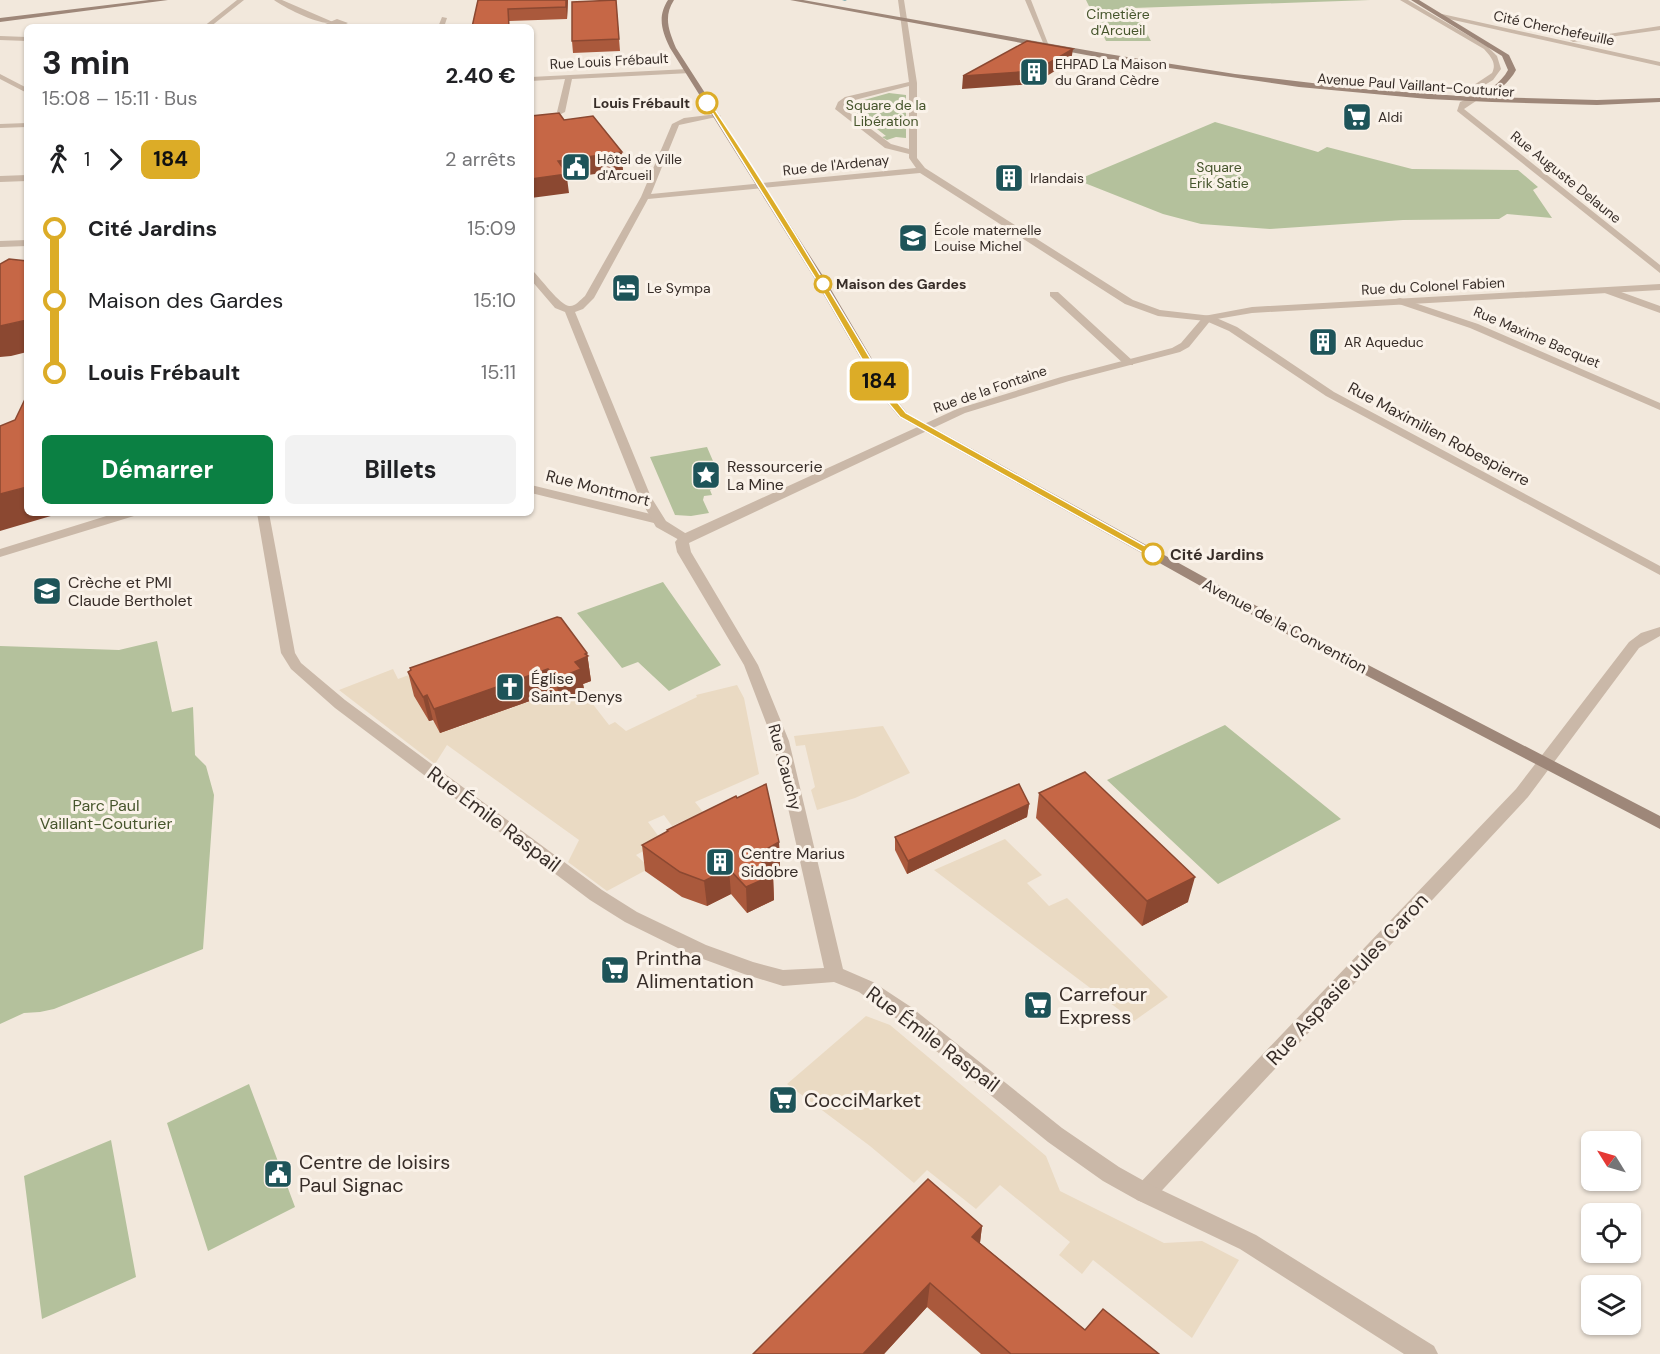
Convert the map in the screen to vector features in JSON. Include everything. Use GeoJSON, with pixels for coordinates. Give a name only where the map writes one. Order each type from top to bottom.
{"type":"FeatureCollection","features":[{"type":"Feature","properties":{"kind":"main road"},"geometry":{"type":"LineString","coordinates":[[0,20],[165,0]]}},
{"type":"Feature","properties":{"kind":"main road","name":"Avenue de la Convention"},"geometry":{"type":"LineString","coordinates":[[672,0],[664,13],[664,27],[688,71],[820,280],[890,399],[903,415],[1286,628],[1660,823]]}},
{"type":"Feature","properties":{"kind":"main road","name":"Avenue Paul Vaillant-Couturier"},"geometry":{"type":"LineString","coordinates":[[793,0],[1200,72],[1346,91],[1474,99],[1631,102]]}},
{"type":"Feature","properties":{"kind":"main road"},"geometry":{"type":"LineString","coordinates":[[1414,0],[1497,49],[1505,55],[1512,66],[1506,79],[1485,96],[1474,99]]}},
{"type":"Feature","properties":{"kind":"main road","name":"Avenue Paul Vaillant-Couturier"},"geometry":{"type":"LineString","coordinates":[[1200,72],[1318,92],[1463,104],[1551,107],[1660,100]]}},
{"type":"Feature","properties":{"kind":"street"},"geometry":{"type":"LineString","coordinates":[[210,24],[241,0]]}},
{"type":"Feature","properties":{"kind":"street"},"geometry":{"type":"LineString","coordinates":[[277,0],[322,21],[330,22],[329,24]]}},
{"type":"Feature","properties":{"kind":"street"},"geometry":{"type":"LineString","coordinates":[[901,0],[913,82],[912,152],[913,158],[922,170],[1129,302],[1158,313],[1208,318]]}},
{"type":"Feature","properties":{"kind":"street"},"geometry":{"type":"LineString","coordinates":[[1028,0],[1047,45]]}},
{"type":"Feature","properties":{"kind":"street"},"geometry":{"type":"LineString","coordinates":[[1403,0],[1486,48],[1495,58],[1499,65],[1498,72],[1490,80],[1469,91],[1474,99],[1463,104]]}},
{"type":"Feature","properties":{"kind":"street","name":"Cité Cherchefeuille"},"geometry":{"type":"LineString","coordinates":[[1442,16],[1660,64]]}},
{"type":"Feature","properties":{"kind":"street"},"geometry":{"type":"LineString","coordinates":[[442,24],[444,18]]}},
{"type":"Feature","properties":{"kind":"street"},"geometry":{"type":"LineString","coordinates":[[1561,42],[1639,33],[1660,28]]}},
{"type":"Feature","properties":{"kind":"street"},"geometry":{"type":"LineString","coordinates":[[1639,33],[1652,38]]}},
{"type":"Feature","properties":{"kind":"street"},"geometry":{"type":"LineString","coordinates":[[0,38],[24,39]]}},
{"type":"Feature","properties":{"kind":"street","name":"Rue Louis Frébault"},"geometry":{"type":"LineString","coordinates":[[534,79],[688,71]]}},
{"type":"Feature","properties":{"kind":"street"},"geometry":{"type":"LineString","coordinates":[[0,76],[24,90]]}},
{"type":"Feature","properties":{"kind":"street"},"geometry":{"type":"LineString","coordinates":[[561,112],[569,78]]}},
{"type":"Feature","properties":{"kind":"street"},"geometry":{"type":"LineString","coordinates":[[912,152],[888,146],[839,109],[841,104],[848,99],[913,82]]}},
{"type":"Feature","properties":{"kind":"street","name":"Rue Auguste Delaune"},"geometry":{"type":"LineString","coordinates":[[1463,104],[1460,107],[1462,111],[1660,270]]}},
{"type":"Feature","properties":{"kind":"street"},"geometry":{"type":"LineString","coordinates":[[534,277],[559,306],[569,310],[579,308],[586,303],[645,197],[676,124],[684,120],[717,116]]}},
{"type":"Feature","properties":{"kind":"street"},"geometry":{"type":"LineString","coordinates":[[0,126],[24,125]]}},
{"type":"Feature","properties":{"kind":"street","name":"Rue de l'Ardenay"},"geometry":{"type":"LineString","coordinates":[[645,197],[922,170]]}},
{"type":"Feature","properties":{"kind":"street"},"geometry":{"type":"LineString","coordinates":[[0,179],[24,178]]}},
{"type":"Feature","properties":{"kind":"street"},"geometry":{"type":"LineString","coordinates":[[0,244],[24,243]]}},
{"type":"Feature","properties":{"kind":"street","name":"Rue du Colonel Fabien"},"geometry":{"type":"LineString","coordinates":[[1208,318],[1252,310],[1660,287]]}},
{"type":"Feature","properties":{"kind":"street"},"geometry":{"type":"LineString","coordinates":[[1606,290],[1660,310]]}},
{"type":"Feature","properties":{"kind":"street"},"geometry":{"type":"LineString","coordinates":[[1054,294],[1130,363]]}},
{"type":"Feature","properties":{"kind":"street","name":"Rue Maxime Bacquet"},"geometry":{"type":"LineString","coordinates":[[1400,301],[1474,326],[1660,407]]}},
{"type":"Feature","properties":{"kind":"street"},"geometry":{"type":"LineString","coordinates":[[569,310],[645,497],[658,520],[684,540]]}},
{"type":"Feature","properties":{"kind":"street","name":"Rue de la Fontaine"},"geometry":{"type":"LineString","coordinates":[[684,540],[924,428],[994,400],[1176,350],[1185,345],[1208,318]]}},
{"type":"Feature","properties":{"kind":"street","name":"Rue Maximilien Robespierre"},"geometry":{"type":"LineString","coordinates":[[1208,318],[1233,329],[1330,394],[1660,571]]}},
{"type":"Feature","properties":{"kind":"street","name":"Rue Montmort"},"geometry":{"type":"LineString","coordinates":[[534,490],[658,520]]}},
{"type":"Feature","properties":{"kind":"street"},"geometry":{"type":"LineString","coordinates":[[0,553],[119,516]]}},
{"type":"Feature","properties":{"kind":"street","name":"Rue Émile Raspail"},"geometry":{"type":"LineString","coordinates":[[263,516],[288,653],[304,674],[340,704],[596,895],[630,917],[699,950],[751,969],[783,978],[835,974],[866,987],[1070,1146],[1145,1193],[1248,1242],[1426,1354]]}},
{"type":"Feature","properties":{"kind":"street","name":"Rue Cauchy"},"geometry":{"type":"LineString","coordinates":[[684,540],[684,552],[751,665],[780,741],[835,974]]}},
{"type":"Feature","properties":{"kind":"street","name":"Rue Aspasie Jules Caron"},"geometry":{"type":"LineString","coordinates":[[1145,1193],[1482,836],[1546,763],[1635,645],[1646,636],[1660,631]]}},
{"type":"Feature","properties":{"kind":"green space","name":"Cimetière d'Arcueil"},"geometry":{"type":"Polygon","coordinates":[[[1086,0],[1370,0],[1133,8],[1151,41],[1106,41],[1086,0]]]}},
{"type":"Feature","properties":{"kind":"green space","name":"Square de la Libération"},"geometry":{"type":"Polygon","coordinates":[[[889,93],[906,95],[906,138],[896,137],[887,140],[882,137],[886,136],[851,109],[857,102],[889,93]]]}},
{"type":"Feature","properties":{"kind":"green space","name":"Square Erik Satie"},"geometry":{"type":"Polygon","coordinates":[[[1215,122],[1318,152],[1327,147],[1412,169],[1518,170],[1538,187],[1533,190],[1552,218],[1507,214],[1499,219],[1403,220],[1270,229],[1201,224],[1163,214],[1077,180],[1215,122]]]}},
{"type":"Feature","properties":{"kind":"green space"},"geometry":{"type":"Polygon","coordinates":[[[707,447],[713,461],[700,463],[712,489],[710,490],[712,495],[704,496],[703,500],[709,513],[691,516],[675,515],[650,457],[707,447]]]}},
{"type":"Feature","properties":{"kind":"green space"},"geometry":{"type":"Polygon","coordinates":[[[663,582],[721,665],[669,691],[638,662],[622,668],[577,613],[663,582]]]}},
{"type":"Feature","properties":{"kind":"green space","name":"Parc Paul Vaillant-Couturier"},"geometry":{"type":"Polygon","coordinates":[[[157,641],[172,712],[193,707],[195,755],[206,766],[214,795],[203,949],[54,1009],[24,1013],[0,1024],[0,646],[119,650],[157,641]]]}},
{"type":"Feature","properties":{"kind":"green space"},"geometry":{"type":"Polygon","coordinates":[[[1225,725],[1341,819],[1218,884],[1107,780],[1225,725]]]}},
{"type":"Feature","properties":{"kind":"green space"},"geometry":{"type":"Polygon","coordinates":[[[249,1084],[295,1207],[208,1251],[167,1123],[249,1084]]]}},
{"type":"Feature","properties":{"kind":"green space"},"geometry":{"type":"Polygon","coordinates":[[[111,1140],[136,1277],[42,1319],[24,1176],[111,1140]]]}},
{"type":"Feature","properties":{"kind":"shaded area"},"geometry":{"type":"Polygon","coordinates":[[[433,666],[424,704],[419,706],[423,706],[430,718],[429,721],[457,724],[460,727],[474,718],[476,721],[478,717],[497,713],[508,706],[510,709],[513,708],[512,705],[524,701],[529,702],[528,700],[541,695],[543,697],[551,691],[560,704],[585,694],[609,725],[615,722],[626,731],[697,697],[696,695],[737,685],[744,698],[759,774],[695,802],[703,812],[672,826],[664,815],[648,822],[662,841],[636,855],[650,868],[607,891],[568,862],[579,840],[447,745],[435,764],[339,690],[393,669],[398,679],[433,666]]]}},
{"type":"Feature","properties":{"kind":"shaded area"},"geometry":{"type":"Polygon","coordinates":[[[883,726],[910,773],[855,798],[817,810],[811,790],[815,787],[805,745],[796,746],[794,736],[883,726]]]}},
{"type":"Feature","properties":{"kind":"shaded area"},"geometry":{"type":"Polygon","coordinates":[[[1005,839],[1042,875],[1027,883],[1049,906],[1067,898],[1168,997],[1134,1021],[934,870],[1005,839]]]}},
{"type":"Feature","properties":{"kind":"shaded area"},"geometry":{"type":"Polygon","coordinates":[[[866,1016],[890,1025],[1046,1156],[1060,1191],[1164,1243],[1202,1241],[1239,1260],[1192,1338],[1093,1260],[1082,1274],[1059,1255],[1070,1242],[1000,1185],[976,1209],[927,1170],[914,1183],[870,1146],[787,1084],[866,1016]]]}},
{"type":"Feature","properties":{"kind":"building"},"geometry":{"type":"Polygon","coordinates":[[[478,0],[566,0],[566,7],[508,9],[509,24],[473,24],[478,0]]]}},
{"type":"Feature","properties":{"kind":"building"},"geometry":{"type":"Polygon","coordinates":[[[616,0],[619,39],[572,41],[572,2],[616,0]]]}},
{"type":"Feature","properties":{"kind":"building"},"geometry":{"type":"Polygon","coordinates":[[[1027,41],[1073,49],[1035,71],[963,76],[1027,41]]]}},
{"type":"Feature","properties":{"kind":"building"},"geometry":{"type":"Polygon","coordinates":[[[559,113],[564,120],[593,116],[622,152],[558,161],[567,174],[534,179],[534,116],[559,113]]]}},
{"type":"Feature","properties":{"kind":"building"},"geometry":{"type":"Polygon","coordinates":[[[9,259],[24,261],[24,321],[0,326],[0,264],[9,259]]]}},
{"type":"Feature","properties":{"kind":"building"},"geometry":{"type":"Polygon","coordinates":[[[24,401],[24,488],[0,494],[0,426],[15,420],[24,401]]]}},
{"type":"Feature","properties":{"kind":"building"},"geometry":{"type":"Polygon","coordinates":[[[557,617],[561,618],[588,656],[575,662],[581,669],[556,679],[548,669],[434,709],[427,695],[423,697],[408,672],[410,668],[557,617]]]}},
{"type":"Feature","properties":{"kind":"building"},"geometry":{"type":"Polygon","coordinates":[[[1085,772],[1195,877],[1147,901],[1039,793],[1085,772]]]}},
{"type":"Feature","properties":{"kind":"building"},"geometry":{"type":"Polygon","coordinates":[[[766,784],[779,842],[756,855],[773,875],[746,887],[729,869],[704,881],[680,872],[642,845],[736,796],[737,798],[766,784]]]}},
{"type":"Feature","properties":{"kind":"building"},"geometry":{"type":"Polygon","coordinates":[[[1019,784],[1029,804],[908,861],[895,837],[1019,784]]]}},
{"type":"Feature","properties":{"kind":"building"},"geometry":{"type":"Polygon","coordinates":[[[928,1179],[982,1226],[972,1237],[1085,1330],[1103,1309],[1159,1354],[1011,1354],[930,1283],[863,1354],[753,1354],[928,1179]]]}},
{"type":"Feature","properties":{"kind":"bus line","name":"184"},"geometry":{"type":"LineString","coordinates":[[707,103],[746,160],[818,276],[890,399],[903,415],[1153,554]]}},
{"type":"Feature","properties":{"kind":"place","name":"EHPAD La Maison du Grand Cèdre"},"geometry":{"type":"Point","coordinates":[1034,72]}},
{"type":"Feature","properties":{"kind":"place","name":"Louis Frébault"},"geometry":{"type":"Point","coordinates":[707,103]}},
{"type":"Feature","properties":{"kind":"place","name":"Aldi"},"geometry":{"type":"Point","coordinates":[1357,117]}},
{"type":"Feature","properties":{"kind":"place","name":"Hôtel de Ville d'Arcueil"},"geometry":{"type":"Point","coordinates":[576,167]}},
{"type":"Feature","properties":{"kind":"place","name":"Irlandais"},"geometry":{"type":"Point","coordinates":[1009,178]}},
{"type":"Feature","properties":{"kind":"place","name":"École maternelle Louise Michel"},"geometry":{"type":"Point","coordinates":[913,238]}},
{"type":"Feature","properties":{"kind":"place","name":"Maison des Gardes"},"geometry":{"type":"Point","coordinates":[823,284]}},
{"type":"Feature","properties":{"kind":"place","name":"Le Sympa"},"geometry":{"type":"Point","coordinates":[626,288]}},
{"type":"Feature","properties":{"kind":"place","name":"AR Aqueduc"},"geometry":{"type":"Point","coordinates":[1323,342]}},
{"type":"Feature","properties":{"kind":"place","name":"Ressourcerie La Mine"},"geometry":{"type":"Point","coordinates":[706,475]}},
{"type":"Feature","properties":{"kind":"place","name":"Cité Jardins"},"geometry":{"type":"Point","coordinates":[1153,554]}},
{"type":"Feature","properties":{"kind":"place","name":"Crèche et PMI Claude Bertholet"},"geometry":{"type":"Point","coordinates":[47,591]}},
{"type":"Feature","properties":{"kind":"place","name":"Église Saint-Denys"},"geometry":{"type":"Point","coordinates":[510,687]}},
{"type":"Feature","properties":{"kind":"place","name":"Centre Marius Sidobre"},"geometry":{"type":"Point","coordinates":[720,862]}},
{"type":"Feature","properties":{"kind":"place","name":"Printha Alimentation"},"geometry":{"type":"Point","coordinates":[615,970]}},
{"type":"Feature","properties":{"kind":"place","name":"Carrefour Express"},"geometry":{"type":"Point","coordinates":[1038,1005]}},
{"type":"Feature","properties":{"kind":"place","name":"CocciMarket"},"geometry":{"type":"Point","coordinates":[783,1100]}},
{"type":"Feature","properties":{"kind":"place","name":"Centre de loisirs Paul Signac"},"geometry":{"type":"Point","coordinates":[278,1174]}}]}
